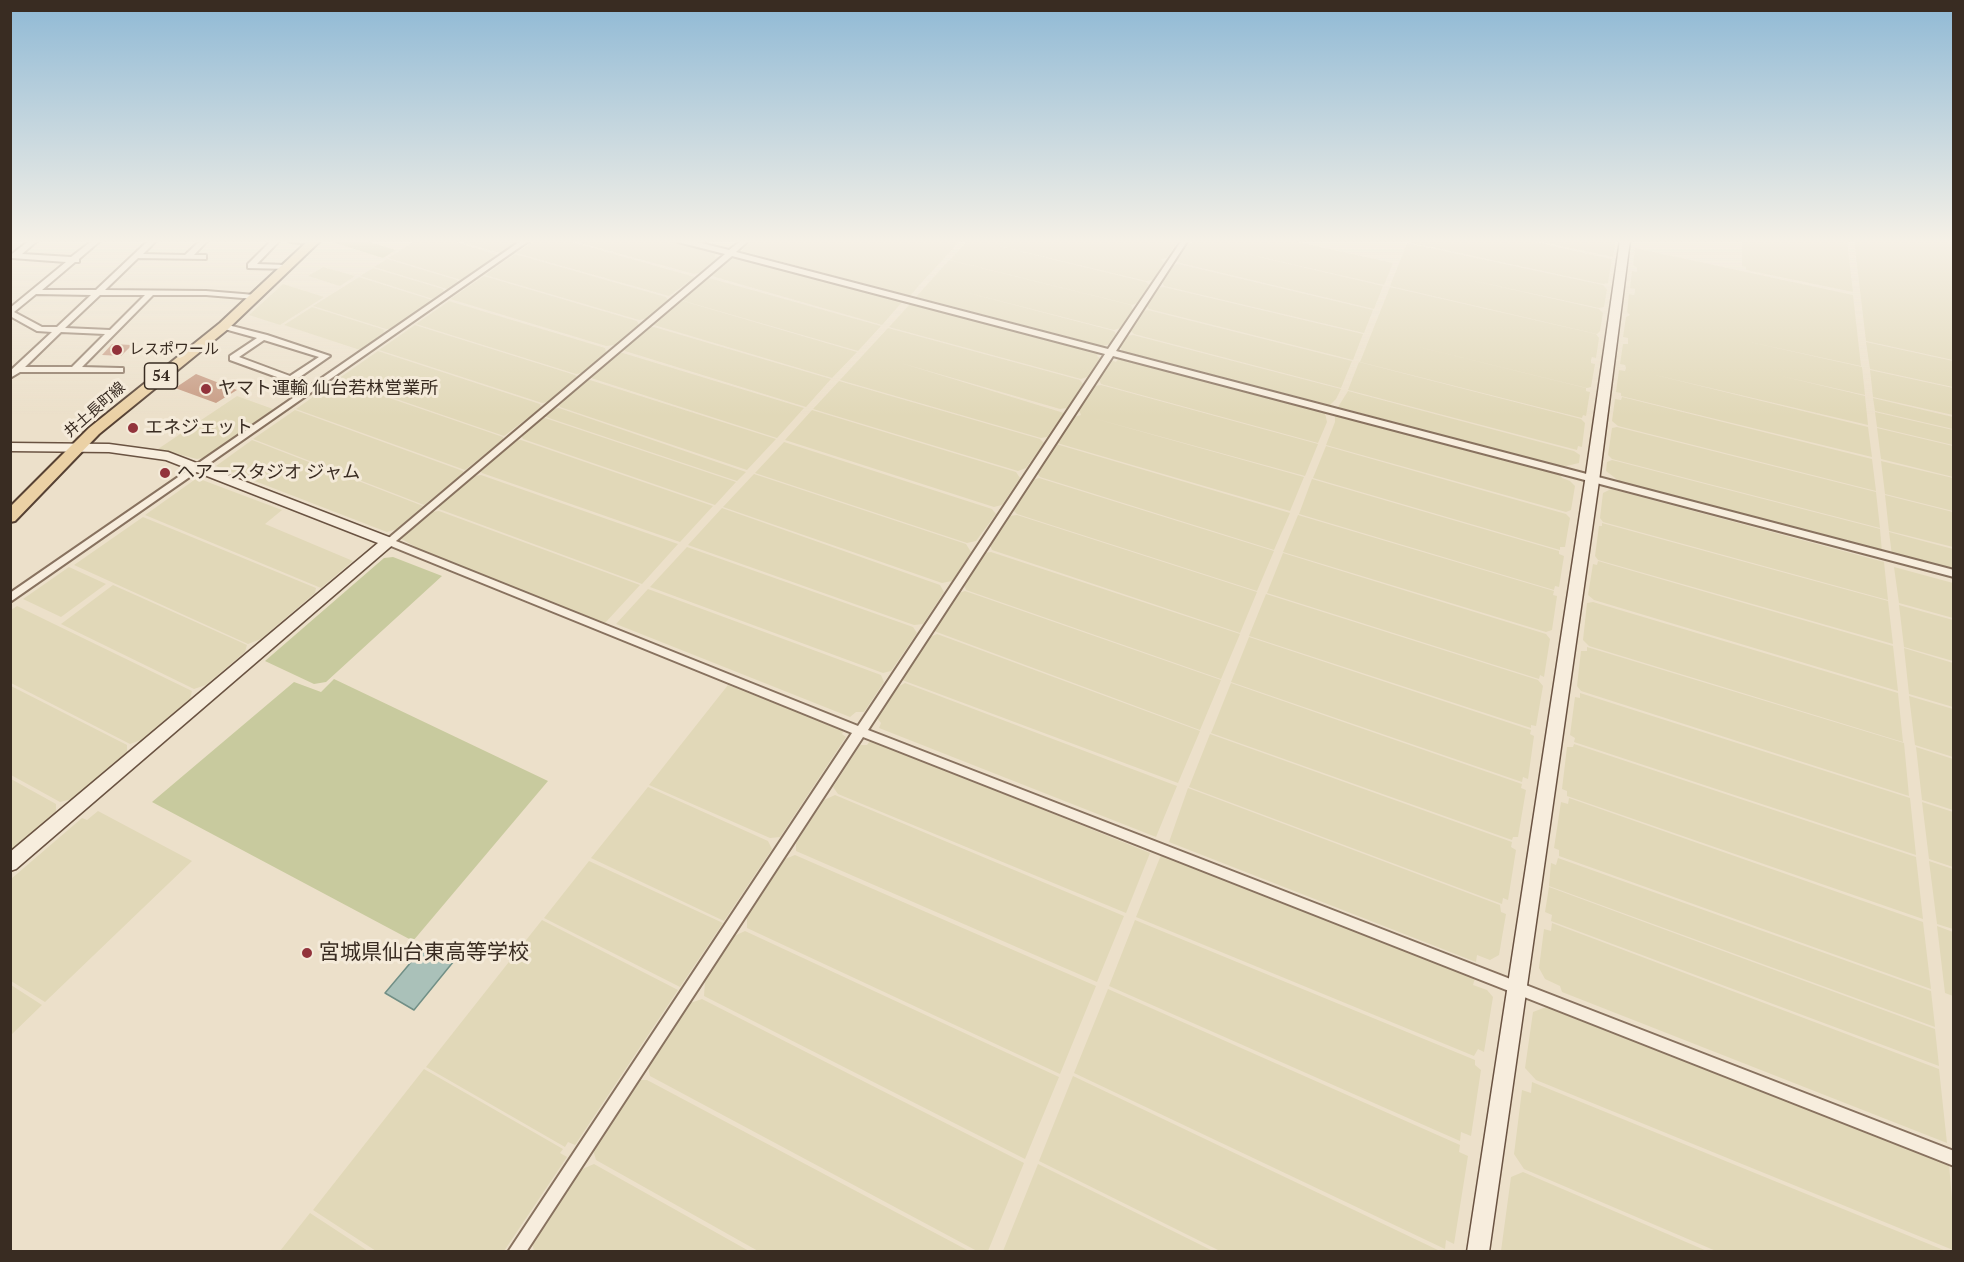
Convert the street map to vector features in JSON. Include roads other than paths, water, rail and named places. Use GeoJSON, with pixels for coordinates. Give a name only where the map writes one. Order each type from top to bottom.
{"type":"FeatureCollection","features":[{"type":"Feature","properties":{"kind":"main road","name":"井土長町線"},"geometry":{"type":"LineString","coordinates":[[10,517],[75,448],[108,418],[224,326],[253,299]]}},
{"type":"Feature","properties":{"kind":"street"},"geometry":{"type":"LineString","coordinates":[[17,299],[25,300]]}},
{"type":"Feature","properties":{"kind":"street"},"geometry":{"type":"LineString","coordinates":[[10,376],[90,299]]}},
{"type":"Feature","properties":{"kind":"street"},"geometry":{"type":"LineString","coordinates":[[75,369],[145,299]]}},
{"type":"Feature","properties":{"kind":"street"},"geometry":{"type":"LineString","coordinates":[[10,598],[441,299]]}},
{"type":"Feature","properties":{"kind":"street"},"geometry":{"type":"LineString","coordinates":[[10,863],[677,299]]}},
{"type":"Feature","properties":{"kind":"street"},"geometry":{"type":"LineString","coordinates":[[904,299],[1953,574]]}},
{"type":"Feature","properties":{"kind":"street"},"geometry":{"type":"LineString","coordinates":[[516,1251],[1147,299]]}},
{"type":"Feature","properties":{"kind":"street"},"geometry":{"type":"LineString","coordinates":[[1478,1251],[1617,299]]}},
{"type":"Feature","properties":{"kind":"street"},"geometry":{"type":"LineString","coordinates":[[25,300],[10,313],[40,330],[111,332]]}},
{"type":"Feature","properties":{"kind":"street"},"geometry":{"type":"LineString","coordinates":[[224,326],[264,337],[285,343],[326,356],[291,379],[233,358],[264,337]]}},
{"type":"Feature","properties":{"kind":"street"},"geometry":{"type":"LineString","coordinates":[[18,369],[120,370]]}},
{"type":"Feature","properties":{"kind":"street"},"geometry":{"type":"LineString","coordinates":[[10,447],[109,448],[154,453],[200,466],[861,732],[1953,1159]]}},
{"type":"Feature","properties":{"kind":"water"},"geometry":{"type":"Polygon","coordinates":[[[428,942],[458,956],[414,1010],[385,993],[428,942]]]}},
{"type":"Feature","properties":{"kind":"place","name":"レスポワール"},"geometry":{"type":"Point","coordinates":[117,350]}},
{"type":"Feature","properties":{"kind":"place","name":"ヤマト運輸 仙台若林営業所"},"geometry":{"type":"Point","coordinates":[206,389]}},
{"type":"Feature","properties":{"kind":"place","name":"エネジェット"},"geometry":{"type":"Point","coordinates":[133,428]}},
{"type":"Feature","properties":{"kind":"place","name":"ヘアースタジオ ジャム"},"geometry":{"type":"Point","coordinates":[165,473]}},
{"type":"Feature","properties":{"kind":"place","name":"宮城県仙台東高等学校"},"geometry":{"type":"Point","coordinates":[307,953]}}]}
